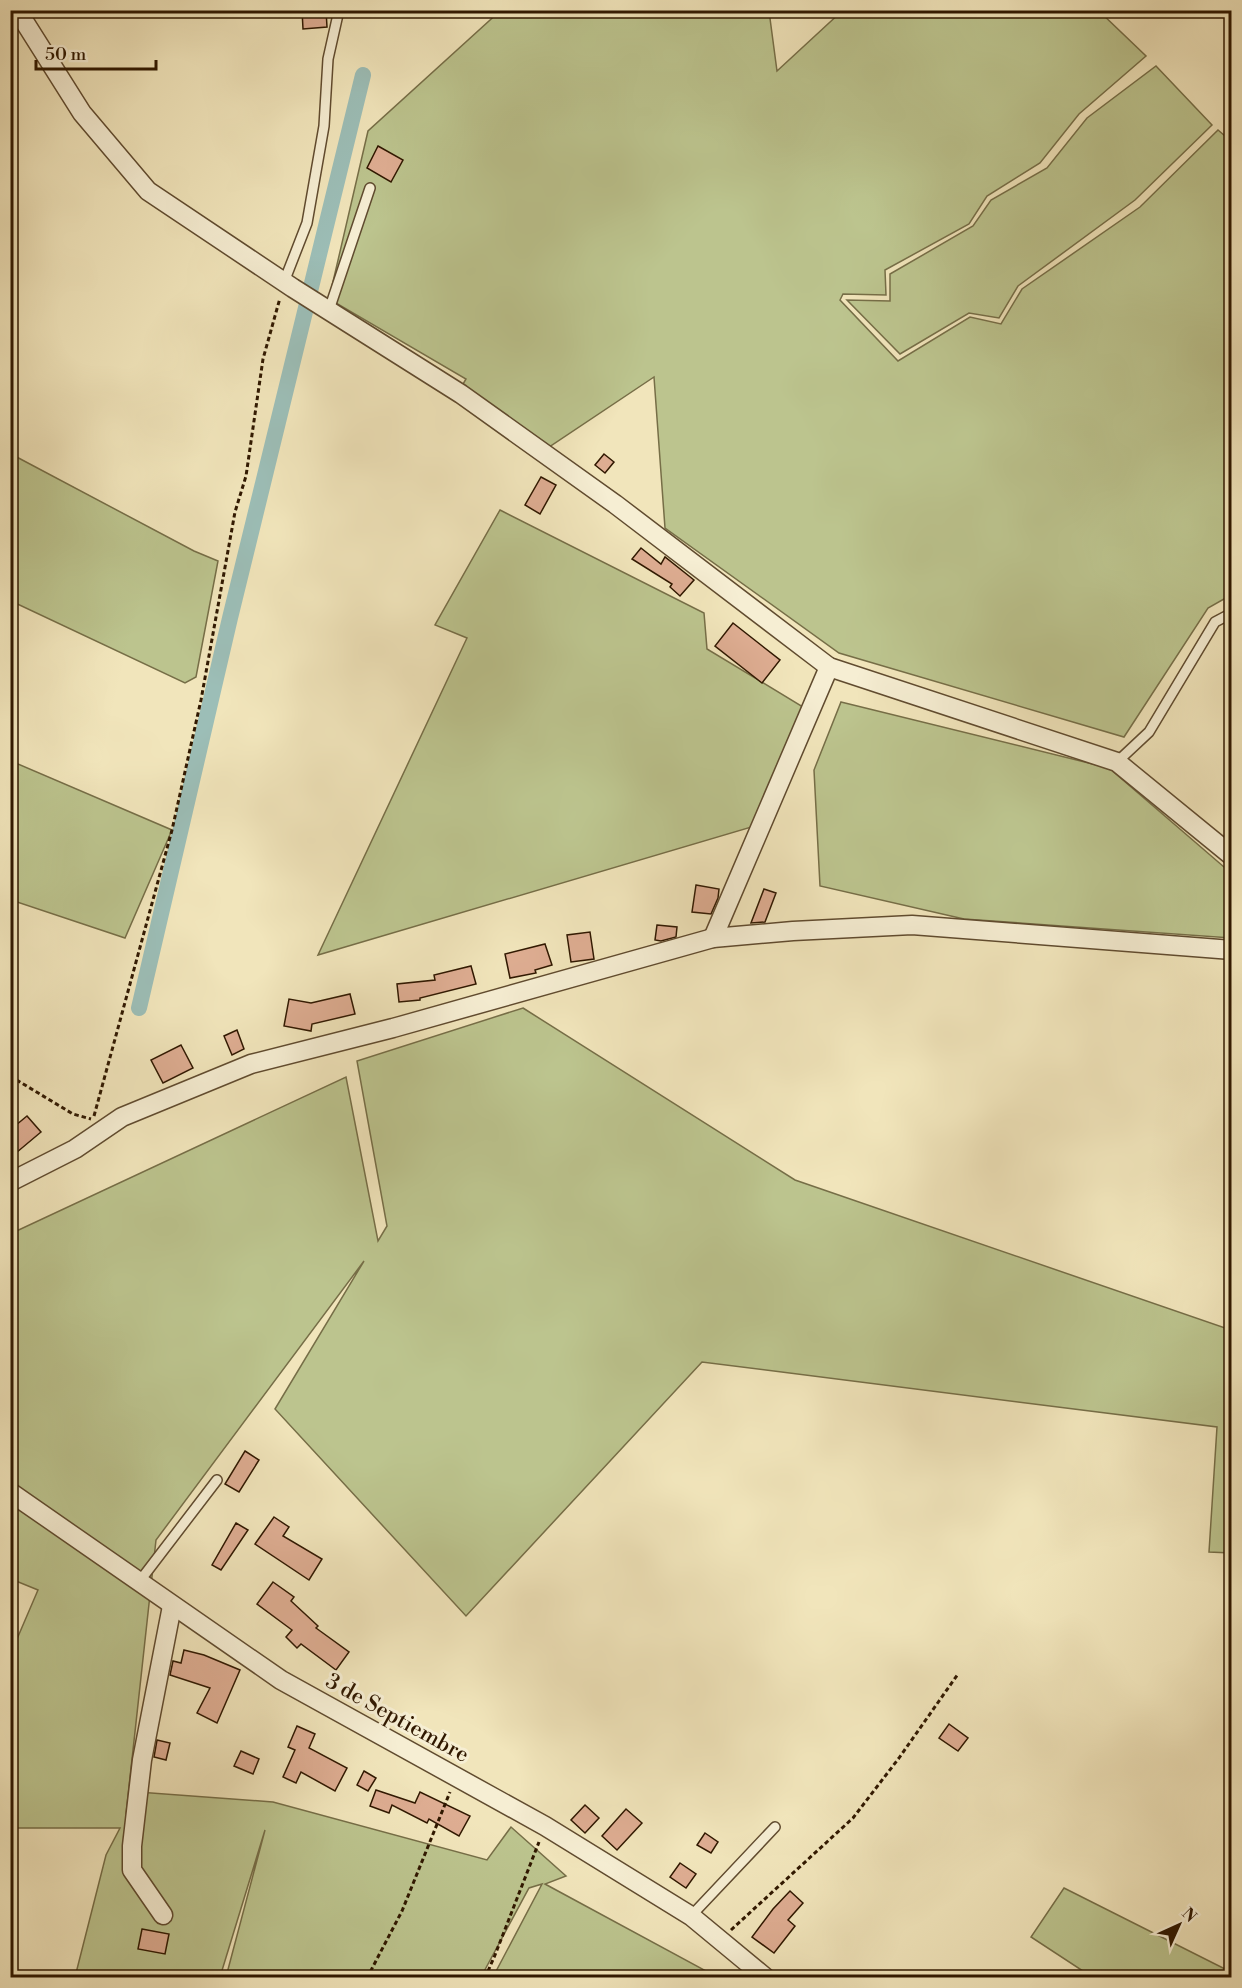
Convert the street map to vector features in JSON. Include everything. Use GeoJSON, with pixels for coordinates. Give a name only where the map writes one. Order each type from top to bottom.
{"type":"FeatureCollection","features":[{"type":"Feature","properties":{"kind":"street"},"geometry":{"type":"LineString","coordinates":[[17,10],[82,113],[148,191],[289,285],[461,394],[615,504],[829,667],[1117,762],[1232,856]]}},
{"type":"Feature","properties":{"kind":"street"},"geometry":{"type":"LineString","coordinates":[[713,938],[829,667]]}},
{"type":"Feature","properties":{"kind":"street"},"geometry":{"type":"LineString","coordinates":[[10,1182],[75,1149],[122,1117],[251,1064],[393,1028],[713,938],[912,925],[1232,950]]}},
{"type":"Feature","properties":{"kind":"street","name":"3 de Septiembre"},"geometry":{"type":"LineString","coordinates":[[10,1492],[281,1680],[545,1826],[691,1916],[766,1977]]}},
{"type":"Feature","properties":{"kind":"street"},"geometry":{"type":"LineString","coordinates":[[163,1915],[132,1870],[132,1846],[142,1760],[172,1606]]}},
{"type":"Feature","properties":{"kind":"lane"},"geometry":{"type":"LineString","coordinates":[[289,285],[307,223],[324,126],[328,59],[339,10]]}},
{"type":"Feature","properties":{"kind":"lane"},"geometry":{"type":"LineString","coordinates":[[324,307],[370,188]]}},
{"type":"Feature","properties":{"kind":"lane"},"geometry":{"type":"LineString","coordinates":[[1117,762],[1149,732],[1215,622],[1232,613]]}},
{"type":"Feature","properties":{"kind":"lane"},"geometry":{"type":"LineString","coordinates":[[140,1582],[217,1480]]}},
{"type":"Feature","properties":{"kind":"lane"},"geometry":{"type":"LineString","coordinates":[[691,1916],[775,1827]]}},
{"type":"Feature","properties":{"kind":"path"},"geometry":{"type":"LineString","coordinates":[[10,1076],[73,1114],[93,1119],[172,830],[201,700],[235,512],[246,476],[263,359],[289,285]]}},
{"type":"Feature","properties":{"kind":"path"},"geometry":{"type":"LineString","coordinates":[[724,1942],[722,1940],[853,1818],[899,1758],[958,1674]]}},
{"type":"Feature","properties":{"kind":"path"},"geometry":{"type":"LineString","coordinates":[[368,1977],[402,1911],[456,1776]]}},
{"type":"Feature","properties":{"kind":"path"},"geometry":{"type":"LineString","coordinates":[[484,1977],[495,1955],[545,1826]]}},
{"type":"Feature","properties":{"kind":"green space"},"geometry":{"type":"Polygon","coordinates":[[[500,11],[769,11],[777,71],[842,11],[1099,11],[1146,56],[1079,114],[1040,163],[987,196],[969,224],[885,270],[886,295],[843,294],[840,300],[898,361],[970,317],[1001,324],[1022,289],[1140,207],[1218,130],[1232,142],[1231,595],[1208,608],[1124,737],[839,653],[665,528],[654,377],[549,447],[463,384],[466,379],[329,299],[368,131],[500,11]]]}},
{"type":"Feature","properties":{"kind":"green space"},"geometry":{"type":"Polygon","coordinates":[[[1156,66],[1212,125],[1135,200],[1018,286],[999,318],[969,313],[900,354],[847,300],[890,301],[890,274],[973,226],[991,200],[1047,168],[1087,118],[1156,66]]]}},
{"type":"Feature","properties":{"kind":"green space"},"geometry":{"type":"Polygon","coordinates":[[[11,454],[194,551],[218,561],[196,677],[185,683],[11,601],[11,454]]]}},
{"type":"Feature","properties":{"kind":"green space"},"geometry":{"type":"Polygon","coordinates":[[[500,510],[704,613],[707,649],[808,710],[755,826],[318,955],[467,638],[435,625],[500,510]]]}},
{"type":"Feature","properties":{"kind":"green space"},"geometry":{"type":"Polygon","coordinates":[[[841,702],[1109,768],[1231,873],[1231,938],[964,919],[820,886],[814,770],[841,702]]]}},
{"type":"Feature","properties":{"kind":"green space"},"geometry":{"type":"Polygon","coordinates":[[[11,761],[172,830],[125,938],[11,900],[11,761]]]}},
{"type":"Feature","properties":{"kind":"green space"},"geometry":{"type":"Polygon","coordinates":[[[523,1008],[795,1180],[1231,1330],[1231,1553],[1209,1552],[1217,1427],[702,1362],[466,1616],[275,1409],[364,1261],[156,1540],[126,1814],[138,1792],[273,1802],[487,1860],[511,1827],[566,1876],[545,1884],[714,1977],[493,1977],[542,1884],[529,1888],[481,1977],[226,1977],[265,1830],[220,1977],[75,1977],[106,1855],[120,1828],[11,1828],[11,1653],[38,1590],[11,1579],[10,1234],[346,1077],[378,1241],[387,1226],[357,1061],[523,1008]]]}},
{"type":"Feature","properties":{"kind":"green space"},"geometry":{"type":"Polygon","coordinates":[[[1064,1888],[1231,1972],[1231,1977],[1092,1977],[1031,1937],[1064,1888]]]}},
{"type":"Feature","properties":{"kind":"building"},"geometry":{"type":"Polygon","coordinates":[[[302,10],[326,10],[327,27],[303,29],[302,10]]]}},
{"type":"Feature","properties":{"kind":"building"},"geometry":{"type":"Polygon","coordinates":[[[378,146],[403,160],[391,182],[367,168],[378,146]]]}},
{"type":"Feature","properties":{"kind":"building"},"geometry":{"type":"Polygon","coordinates":[[[604,454],[614,462],[605,473],[595,465],[604,454]]]}},
{"type":"Feature","properties":{"kind":"building"},"geometry":{"type":"Polygon","coordinates":[[[541,477],[556,485],[540,514],[525,505],[541,477]]]}},
{"type":"Feature","properties":{"kind":"building"},"geometry":{"type":"Polygon","coordinates":[[[641,548],[661,564],[665,557],[694,580],[680,596],[670,587],[672,584],[632,559],[641,548]]]}},
{"type":"Feature","properties":{"kind":"building"},"geometry":{"type":"Polygon","coordinates":[[[733,623],[780,660],[762,683],[715,646],[733,623]]]}},
{"type":"Feature","properties":{"kind":"building"},"geometry":{"type":"Polygon","coordinates":[[[696,885],[719,889],[711,914],[692,912],[696,885]]]}},
{"type":"Feature","properties":{"kind":"building"},"geometry":{"type":"Polygon","coordinates":[[[764,889],[776,893],[765,922],[751,923],[764,889]]]}},
{"type":"Feature","properties":{"kind":"building"},"geometry":{"type":"Polygon","coordinates":[[[657,925],[677,927],[676,937],[661,941],[655,940],[657,925]]]}},
{"type":"Feature","properties":{"kind":"building"},"geometry":{"type":"Polygon","coordinates":[[[590,932],[594,959],[571,962],[567,935],[590,932]]]}},
{"type":"Feature","properties":{"kind":"building"},"geometry":{"type":"Polygon","coordinates":[[[545,944],[552,965],[535,970],[536,973],[510,978],[505,954],[545,944]]]}},
{"type":"Feature","properties":{"kind":"building"},"geometry":{"type":"Polygon","coordinates":[[[471,966],[476,984],[420,998],[420,1000],[399,1002],[397,984],[435,980],[434,975],[471,966]]]}},
{"type":"Feature","properties":{"kind":"building"},"geometry":{"type":"Polygon","coordinates":[[[350,994],[355,1014],[312,1024],[311,1031],[284,1026],[289,999],[311,1003],[350,994]]]}},
{"type":"Feature","properties":{"kind":"building"},"geometry":{"type":"Polygon","coordinates":[[[237,1030],[244,1049],[232,1055],[224,1036],[237,1030]]]}},
{"type":"Feature","properties":{"kind":"building"},"geometry":{"type":"Polygon","coordinates":[[[181,1045],[193,1068],[163,1083],[151,1060],[181,1045]]]}},
{"type":"Feature","properties":{"kind":"building"},"geometry":{"type":"Polygon","coordinates":[[[27,1116],[41,1132],[10,1158],[10,1130],[27,1116]]]}},
{"type":"Feature","properties":{"kind":"building"},"geometry":{"type":"Polygon","coordinates":[[[245,1451],[259,1460],[239,1492],[225,1484],[245,1451]]]}},
{"type":"Feature","properties":{"kind":"building"},"geometry":{"type":"Polygon","coordinates":[[[274,1517],[289,1527],[283,1536],[322,1559],[309,1580],[255,1544],[274,1517]]]}},
{"type":"Feature","properties":{"kind":"building"},"geometry":{"type":"Polygon","coordinates":[[[236,1523],[248,1530],[221,1570],[212,1565],[236,1523]]]}},
{"type":"Feature","properties":{"kind":"building"},"geometry":{"type":"Polygon","coordinates":[[[273,1582],[294,1597],[291,1601],[318,1626],[316,1628],[349,1652],[336,1670],[301,1644],[297,1648],[286,1637],[292,1630],[257,1604],[273,1582]]]}},
{"type":"Feature","properties":{"kind":"building"},"geometry":{"type":"Polygon","coordinates":[[[184,1650],[204,1655],[240,1670],[217,1723],[197,1713],[210,1688],[170,1675],[173,1661],[181,1663],[184,1650]]]}},
{"type":"Feature","properties":{"kind":"building"},"geometry":{"type":"Polygon","coordinates":[[[949,1724],[968,1738],[958,1751],[939,1738],[949,1724]]]}},
{"type":"Feature","properties":{"kind":"building"},"geometry":{"type":"Polygon","coordinates":[[[297,1726],[315,1734],[309,1748],[347,1768],[335,1791],[301,1772],[296,1783],[283,1777],[295,1750],[288,1747],[297,1726]]]}},
{"type":"Feature","properties":{"kind":"building"},"geometry":{"type":"Polygon","coordinates":[[[157,1740],[170,1743],[166,1760],[154,1757],[157,1740]]]}},
{"type":"Feature","properties":{"kind":"building"},"geometry":{"type":"Polygon","coordinates":[[[241,1751],[259,1759],[253,1774],[234,1766],[241,1751]]]}},
{"type":"Feature","properties":{"kind":"building"},"geometry":{"type":"Polygon","coordinates":[[[364,1771],[376,1778],[368,1791],[357,1785],[364,1771]]]}},
{"type":"Feature","properties":{"kind":"building"},"geometry":{"type":"Polygon","coordinates":[[[376,1790],[415,1803],[420,1792],[470,1816],[459,1836],[429,1819],[427,1823],[392,1805],[389,1813],[370,1806],[376,1790]]]}},
{"type":"Feature","properties":{"kind":"building"},"geometry":{"type":"Polygon","coordinates":[[[585,1805],[599,1818],[585,1833],[571,1820],[585,1805]]]}},
{"type":"Feature","properties":{"kind":"building"},"geometry":{"type":"Polygon","coordinates":[[[626,1809],[642,1823],[617,1850],[602,1836],[626,1809]]]}},
{"type":"Feature","properties":{"kind":"building"},"geometry":{"type":"Polygon","coordinates":[[[705,1833],[718,1842],[711,1853],[697,1845],[705,1833]]]}},
{"type":"Feature","properties":{"kind":"building"},"geometry":{"type":"Polygon","coordinates":[[[680,1863],[696,1874],[686,1888],[670,1877],[680,1863]]]}},
{"type":"Feature","properties":{"kind":"building"},"geometry":{"type":"Polygon","coordinates":[[[790,1891],[803,1903],[788,1920],[795,1926],[774,1953],[752,1937],[790,1891]]]}},
{"type":"Feature","properties":{"kind":"building"},"geometry":{"type":"Polygon","coordinates":[[[142,1929],[169,1934],[165,1954],[138,1949],[142,1929]]]}},
{"type":"Feature","properties":{"kind":"waterway"},"geometry":{"type":"LineString","coordinates":[[139,1008],[230,618],[363,75]]}}]}
